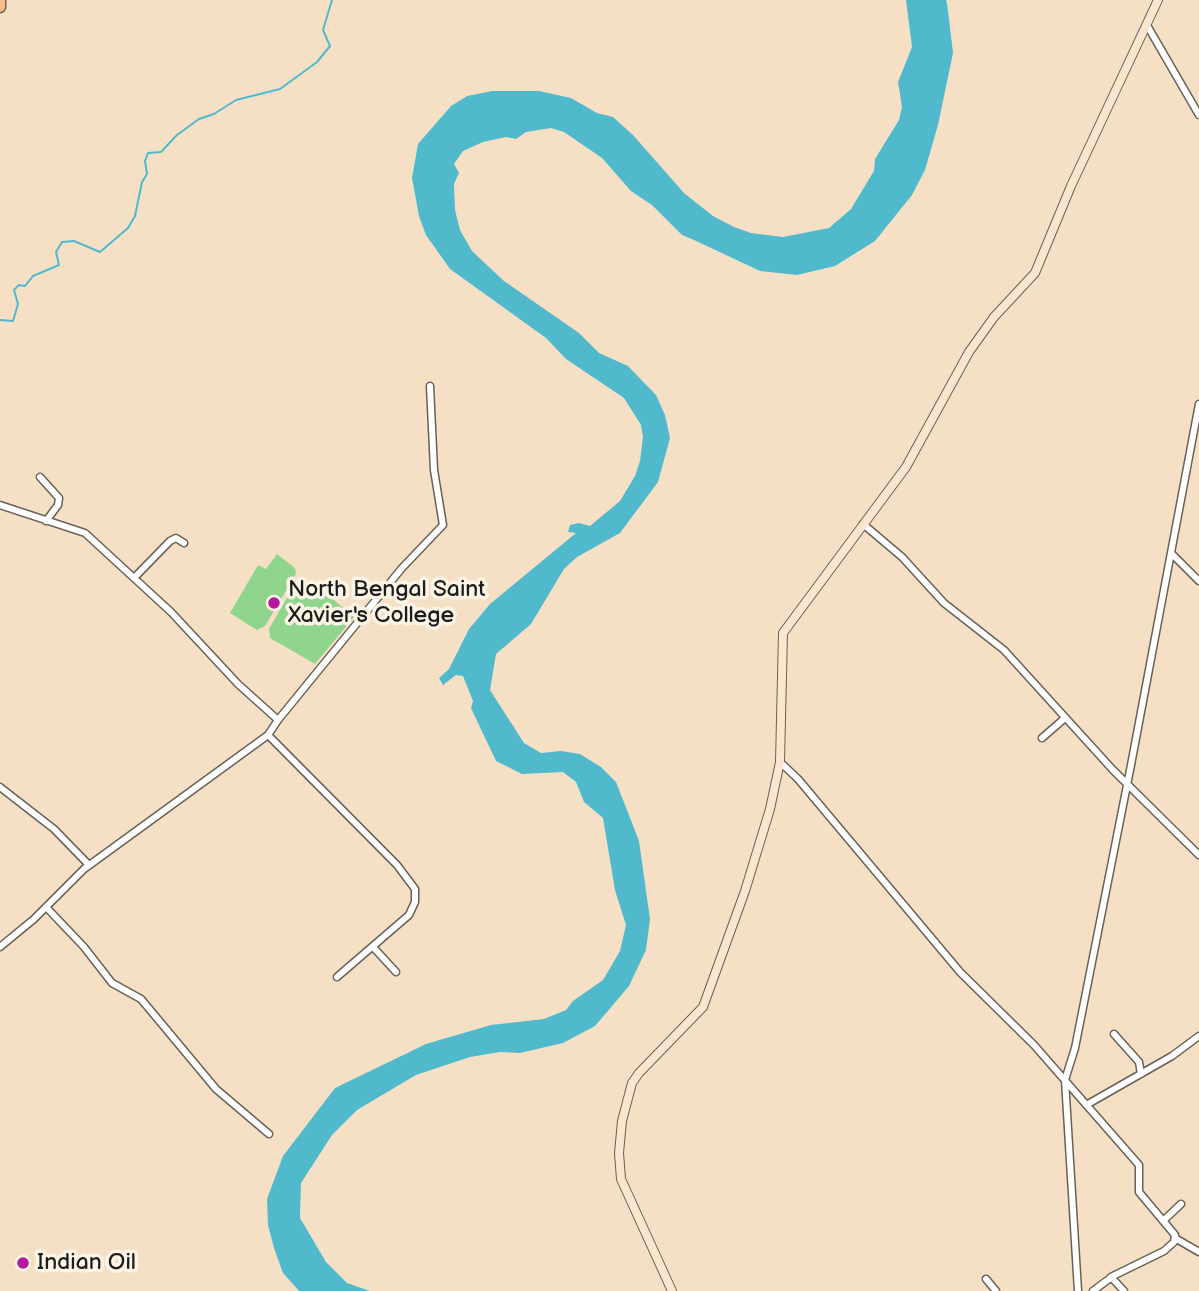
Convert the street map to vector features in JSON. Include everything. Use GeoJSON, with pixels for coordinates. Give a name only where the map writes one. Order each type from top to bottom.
{"type":"FeatureCollection","features":[{"type":"Feature","properties":{"kind":"highway"},"geometry":{"type":"LineString","coordinates":[[0,0],[0,7]]}},
{"type":"Feature","properties":{"kind":"street"},"geometry":{"type":"LineString","coordinates":[[671,1291],[621,1179],[619,1153],[622,1121],[632,1083],[695,1017],[708,995],[762,833],[780,762],[783,633],[917,449],[943,393],[969,352],[994,317],[1035,273],[1071,186],[1148,27],[1158,0]]}},
{"type":"Feature","properties":{"kind":"street"},"geometry":{"type":"LineString","coordinates":[[1148,27],[1199,115]]}},
{"type":"Feature","properties":{"kind":"street"},"geometry":{"type":"LineString","coordinates":[[0,947],[89,865],[268,735],[402,568],[443,526],[434,470],[430,386]]}},
{"type":"Feature","properties":{"kind":"street"},"geometry":{"type":"LineString","coordinates":[[1078,1291],[1065,1080],[1080,1022],[1127,785],[1199,404]]}},
{"type":"Feature","properties":{"kind":"street"},"geometry":{"type":"LineString","coordinates":[[40,477],[59,498],[46,521]]}},
{"type":"Feature","properties":{"kind":"street"},"geometry":{"type":"LineString","coordinates":[[0,505],[85,533],[172,612],[238,684],[278,720]]}},
{"type":"Feature","properties":{"kind":"street"},"geometry":{"type":"LineString","coordinates":[[863,524],[902,557],[944,603],[1004,650],[1127,785],[1199,855]]}},
{"type":"Feature","properties":{"kind":"street"},"geometry":{"type":"LineString","coordinates":[[134,578],[170,541],[176,538],[184,543]]}},
{"type":"Feature","properties":{"kind":"street"},"geometry":{"type":"LineString","coordinates":[[1171,552],[1199,581]]}},
{"type":"Feature","properties":{"kind":"street"},"geometry":{"type":"LineString","coordinates":[[1042,738],[1065,718]]}},
{"type":"Feature","properties":{"kind":"street"},"geometry":{"type":"LineString","coordinates":[[268,735],[397,865],[415,889],[414,908],[337,977]]}},
{"type":"Feature","properties":{"kind":"street"},"geometry":{"type":"LineString","coordinates":[[780,762],[798,779],[960,972],[1088,1104],[1139,1166],[1139,1192],[1175,1238],[1199,1252]]}},
{"type":"Feature","properties":{"kind":"street"},"geometry":{"type":"LineString","coordinates":[[0,787],[54,829],[89,865]]}},
{"type":"Feature","properties":{"kind":"street"},"geometry":{"type":"LineString","coordinates":[[46,907],[78,940],[112,984],[141,999],[216,1089],[269,1134]]}},
{"type":"Feature","properties":{"kind":"street"},"geometry":{"type":"LineString","coordinates":[[373,947],[396,972]]}},
{"type":"Feature","properties":{"kind":"street"},"geometry":{"type":"LineString","coordinates":[[1114,1034],[1139,1062],[1141,1074]]}},
{"type":"Feature","properties":{"kind":"street"},"geometry":{"type":"LineString","coordinates":[[1088,1104],[1141,1074],[1199,1036]]}},
{"type":"Feature","properties":{"kind":"street"},"geometry":{"type":"LineString","coordinates":[[1163,1221],[1181,1204]]}},
{"type":"Feature","properties":{"kind":"street"},"geometry":{"type":"LineString","coordinates":[[1093,1291],[1111,1277],[1164,1251],[1175,1238]]}},
{"type":"Feature","properties":{"kind":"street"},"geometry":{"type":"LineString","coordinates":[[1111,1277],[1124,1291]]}},
{"type":"Feature","properties":{"kind":"street"},"geometry":{"type":"LineString","coordinates":[[986,1279],[996,1291]]}},
{"type":"Feature","properties":{"kind":"green space"},"geometry":{"type":"Polygon","coordinates":[[[277,554],[295,568],[296,574],[265,626],[257,630],[230,613],[258,565],[266,569],[277,554]]]}},
{"type":"Feature","properties":{"kind":"green space"},"geometry":{"type":"Polygon","coordinates":[[[295,584],[315,584],[354,617],[315,664],[270,638],[269,629],[295,584]]]}},
{"type":"Feature","properties":{"kind":"water"},"geometry":{"type":"Polygon","coordinates":[[[906,0],[946,0],[947,3],[953,53],[938,125],[925,170],[912,195],[875,241],[835,266],[797,275],[760,271],[682,235],[652,205],[631,191],[602,158],[564,132],[551,128],[526,132],[516,139],[506,137],[483,142],[463,151],[454,164],[459,173],[454,184],[455,210],[460,230],[472,251],[504,281],[579,333],[599,353],[628,366],[656,395],[665,415],[670,438],[658,482],[620,533],[577,557],[564,569],[531,624],[496,654],[490,690],[524,743],[541,753],[561,751],[580,754],[601,767],[616,782],[639,841],[650,919],[646,950],[629,986],[595,1026],[563,1043],[520,1053],[500,1052],[470,1057],[416,1075],[357,1110],[332,1135],[301,1183],[300,1218],[326,1262],[347,1283],[370,1291],[299,1291],[283,1273],[274,1248],[268,1225],[267,1199],[283,1156],[335,1088],[426,1044],[491,1025],[544,1019],[566,1010],[573,1001],[603,980],[620,951],[626,925],[615,890],[603,818],[584,802],[576,782],[563,772],[522,774],[496,761],[471,708],[473,701],[463,676],[456,675],[443,685],[439,678],[449,669],[469,629],[490,604],[576,533],[568,532],[570,525],[579,523],[590,526],[620,501],[635,476],[640,461],[643,437],[641,425],[624,398],[566,359],[546,338],[450,269],[426,235],[419,216],[412,178],[418,144],[451,106],[467,96],[492,91],[539,91],[571,98],[597,113],[613,117],[633,135],[684,193],[713,216],[734,227],[751,233],[783,237],[829,228],[851,209],[874,171],[875,159],[899,120],[902,107],[898,82],[912,47],[906,0]]]}},
{"type":"Feature","properties":{"kind":"waterway"},"geometry":{"type":"LineString","coordinates":[[0,320],[13,321],[18,304],[14,290],[19,285],[25,286],[33,276],[59,265],[56,252],[62,242],[74,241],[100,252],[128,228],[135,216],[142,182],[147,174],[145,161],[148,153],[161,152],[177,135],[199,119],[214,114],[236,100],[280,89],[317,62],[330,46],[323,30],[332,0]]}},
{"type":"Feature","properties":{"kind":"place","name":"North Bengal Saint Xavier's College"},"geometry":{"type":"Point","coordinates":[274,603]}},
{"type":"Feature","properties":{"kind":"place","name":"Indian Oil"},"geometry":{"type":"Point","coordinates":[23,1263]}}]}
